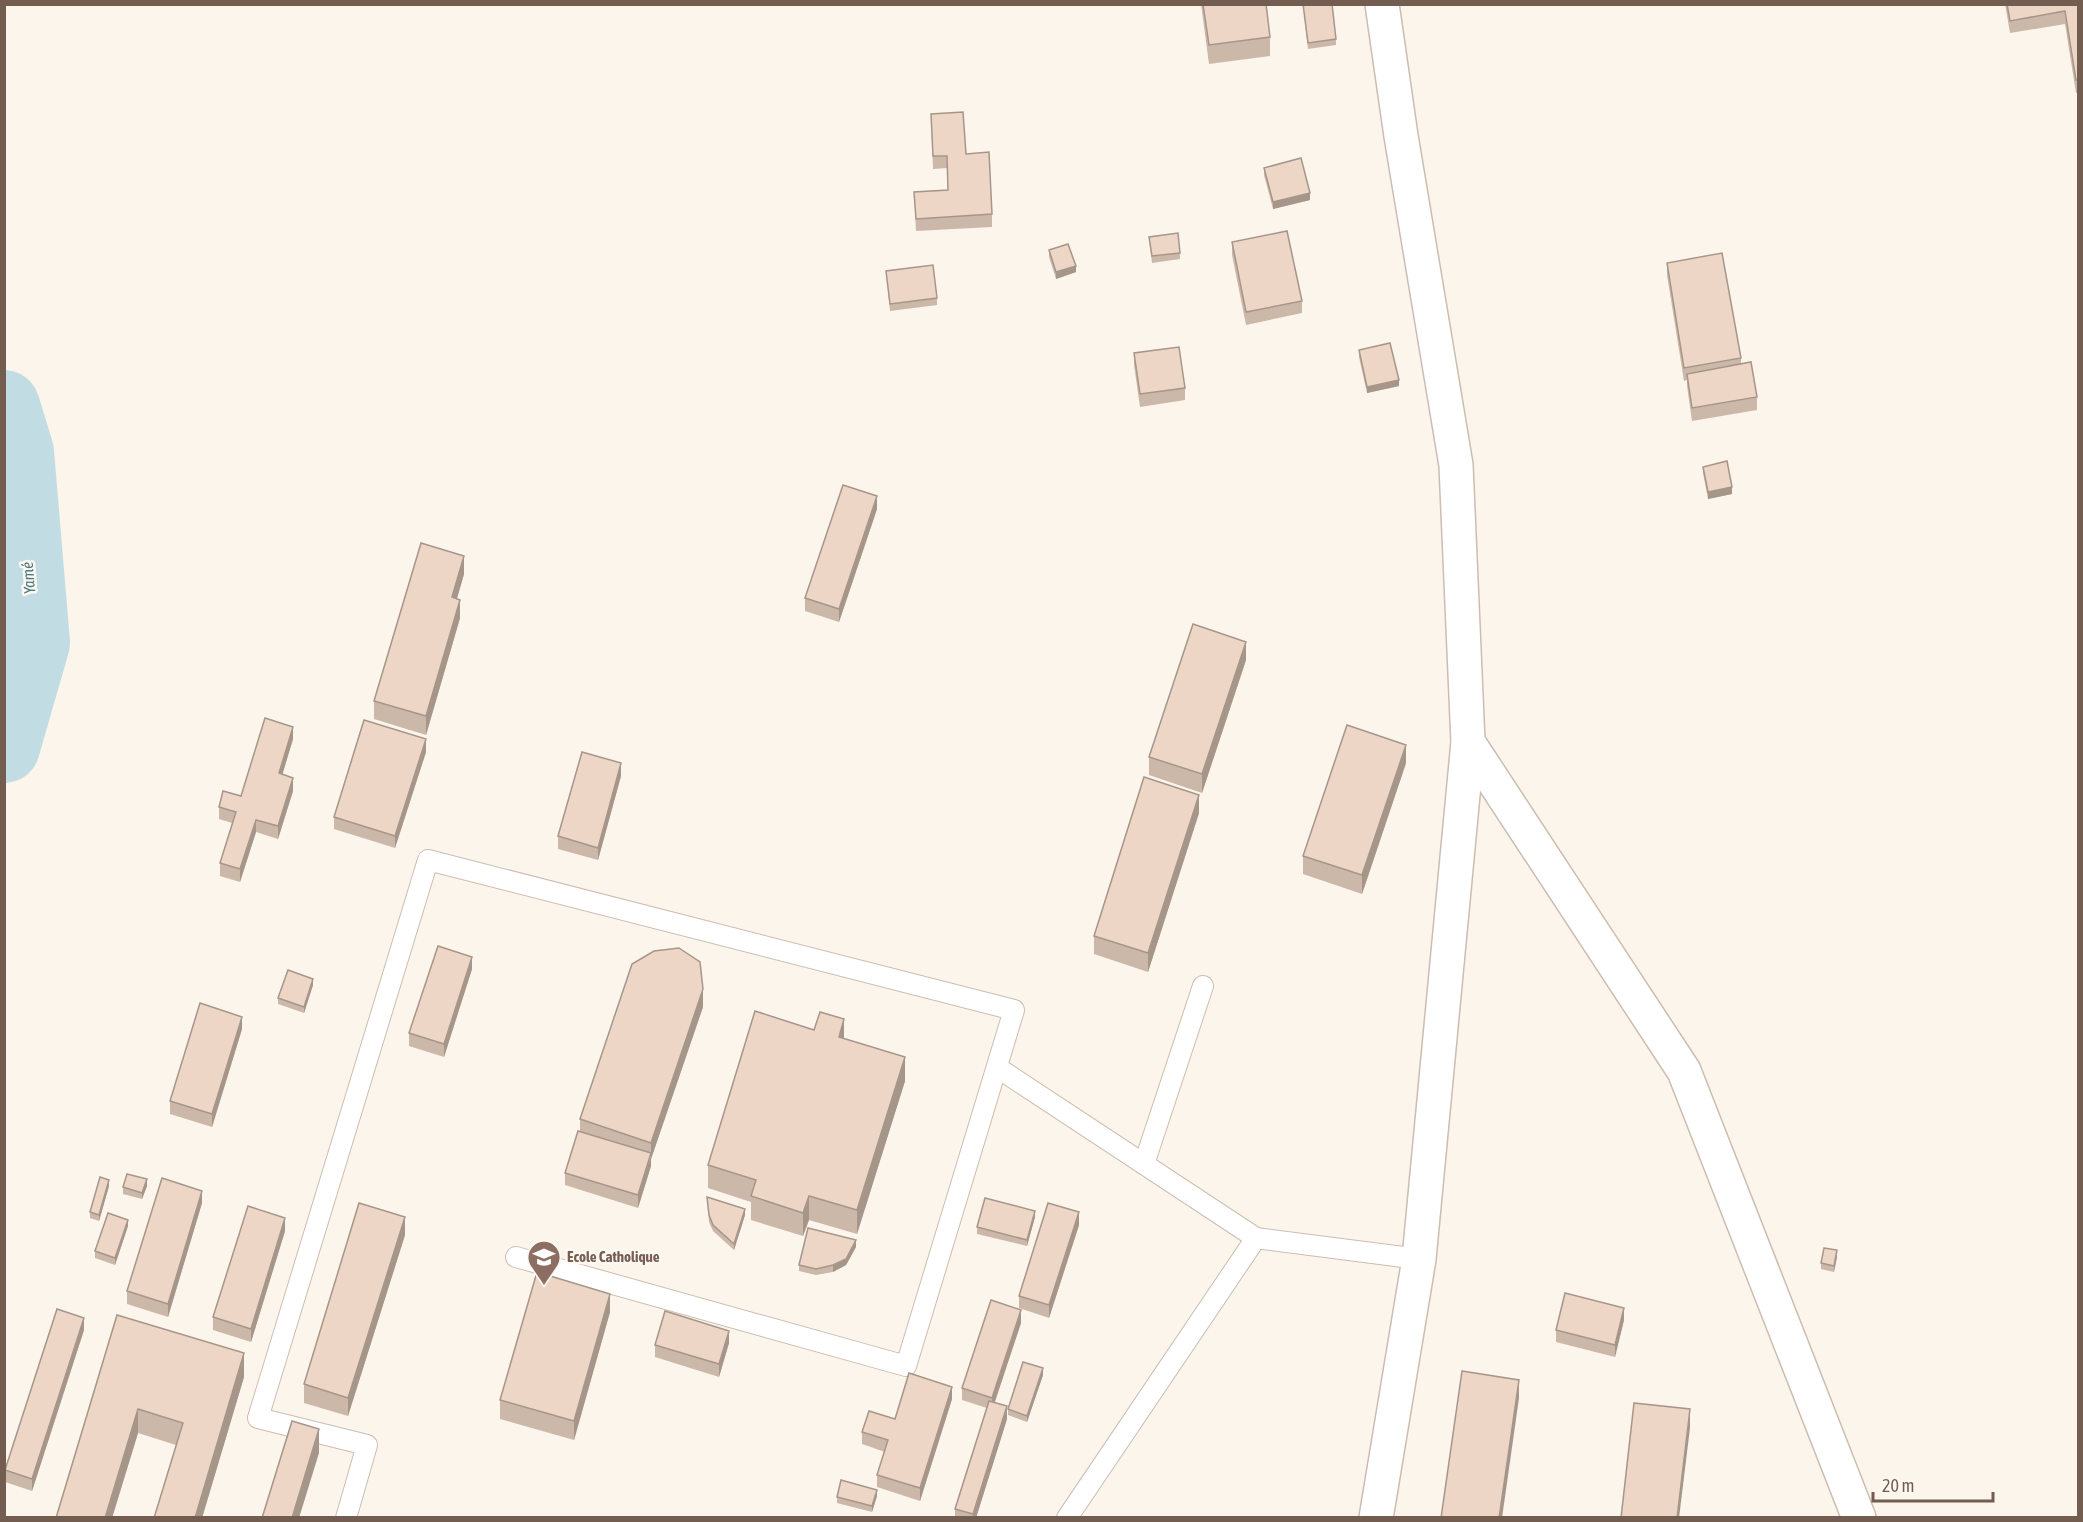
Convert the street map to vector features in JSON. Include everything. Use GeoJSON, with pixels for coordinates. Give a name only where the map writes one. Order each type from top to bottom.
{"type":"FeatureCollection","features":[{"type":"Feature","properties":{"kind":"street"},"geometry":{"type":"LineString","coordinates":[[1376,1518],[1419,1259],[1468,742],[1456,465],[1401,136],[1382,4]]}},
{"type":"Feature","properties":{"kind":"street"},"geometry":{"type":"LineString","coordinates":[[1468,742],[1684,1071],[1859,1518]]}},
{"type":"Feature","properties":{"kind":"lane"},"geometry":{"type":"LineString","coordinates":[[346,1518],[367,1445],[258,1418],[428,860],[1014,1010],[906,1366],[516,1257]]}},
{"type":"Feature","properties":{"kind":"lane"},"geometry":{"type":"LineString","coordinates":[[1144,1164],[1203,986]]}},
{"type":"Feature","properties":{"kind":"lane"},"geometry":{"type":"LineString","coordinates":[[998,1068],[1256,1238],[1419,1259]]}},
{"type":"Feature","properties":{"kind":"lane"},"geometry":{"type":"LineString","coordinates":[[1067,1518],[1256,1238]]}},
{"type":"Feature","properties":{"kind":"building"},"geometry":{"type":"Polygon","coordinates":[[[1203,4],[1266,4],[1270,37],[1209,45],[1203,4]]]}},
{"type":"Feature","properties":{"kind":"building"},"geometry":{"type":"Polygon","coordinates":[[[1303,4],[1332,4],[1336,39],[1308,43],[1303,4]]]}},
{"type":"Feature","properties":{"kind":"building"},"geometry":{"type":"Polygon","coordinates":[[[2007,4],[2079,4],[2079,80],[2076,80],[2065,11],[2010,21],[2007,4]]]}},
{"type":"Feature","properties":{"kind":"building"},"geometry":{"type":"Polygon","coordinates":[[[963,112],[966,154],[989,152],[992,214],[916,219],[914,192],[948,190],[947,156],[933,156],[931,114],[963,112]]]}},
{"type":"Feature","properties":{"kind":"building"},"geometry":{"type":"Polygon","coordinates":[[[1301,158],[1310,193],[1273,202],[1264,168],[1301,158]]]}},
{"type":"Feature","properties":{"kind":"building"},"geometry":{"type":"Polygon","coordinates":[[[1287,231],[1302,301],[1246,312],[1232,242],[1287,231]]]}},
{"type":"Feature","properties":{"kind":"building"},"geometry":{"type":"Polygon","coordinates":[[[1178,233],[1180,253],[1152,256],[1149,237],[1178,233]]]}},
{"type":"Feature","properties":{"kind":"building"},"geometry":{"type":"Polygon","coordinates":[[[1068,244],[1076,266],[1056,272],[1049,250],[1068,244]]]}},
{"type":"Feature","properties":{"kind":"building"},"geometry":{"type":"Polygon","coordinates":[[[1722,253],[1741,358],[1684,368],[1667,263],[1722,253]]]}},
{"type":"Feature","properties":{"kind":"building"},"geometry":{"type":"Polygon","coordinates":[[[933,265],[937,298],[890,304],[886,271],[933,265]]]}},
{"type":"Feature","properties":{"kind":"building"},"geometry":{"type":"Polygon","coordinates":[[[1390,343],[1399,380],[1367,387],[1359,350],[1390,343]]]}},
{"type":"Feature","properties":{"kind":"building"},"geometry":{"type":"Polygon","coordinates":[[[1179,347],[1185,388],[1140,394],[1134,353],[1179,347]]]}},
{"type":"Feature","properties":{"kind":"building"},"geometry":{"type":"Polygon","coordinates":[[[1751,362],[1757,397],[1692,408],[1687,374],[1751,362]]]}},
{"type":"Feature","properties":{"kind":"building"},"geometry":{"type":"Polygon","coordinates":[[[1727,461],[1732,487],[1708,492],[1703,467],[1727,461]]]}},
{"type":"Feature","properties":{"kind":"building"},"geometry":{"type":"Polygon","coordinates":[[[843,485],[877,496],[839,609],[805,598],[843,485]]]}},
{"type":"Feature","properties":{"kind":"building"},"geometry":{"type":"Polygon","coordinates":[[[421,543],[464,556],[452,597],[460,600],[426,716],[374,701],[421,543]]]}},
{"type":"Feature","properties":{"kind":"building"},"geometry":{"type":"Polygon","coordinates":[[[1193,624],[1246,642],[1202,774],[1149,757],[1193,624]]]}},
{"type":"Feature","properties":{"kind":"building"},"geometry":{"type":"Polygon","coordinates":[[[265,718],[293,727],[279,773],[293,778],[278,826],[256,820],[240,869],[220,863],[236,812],[219,807],[223,791],[241,796],[265,718]]]}},
{"type":"Feature","properties":{"kind":"building"},"geometry":{"type":"Polygon","coordinates":[[[364,720],[426,739],[395,836],[334,817],[364,720]]]}},
{"type":"Feature","properties":{"kind":"building"},"geometry":{"type":"Polygon","coordinates":[[[1347,725],[1406,745],[1362,875],[1303,856],[1347,725]]]}},
{"type":"Feature","properties":{"kind":"building"},"geometry":{"type":"Polygon","coordinates":[[[582,752],[621,763],[598,848],[558,836],[582,752]]]}},
{"type":"Feature","properties":{"kind":"building"},"geometry":{"type":"Polygon","coordinates":[[[1144,777],[1199,795],[1148,953],[1094,936],[1144,777]]]}},
{"type":"Feature","properties":{"kind":"building"},"geometry":{"type":"Polygon","coordinates":[[[438,946],[472,957],[444,1044],[409,1033],[438,946]]]}},
{"type":"Feature","properties":{"kind":"building"},"geometry":{"type":"Polygon","coordinates":[[[679,948],[700,962],[703,989],[651,1143],[580,1119],[632,964],[654,951],[679,948]]]}},
{"type":"Feature","properties":{"kind":"building"},"geometry":{"type":"Polygon","coordinates":[[[288,970],[313,979],[304,1007],[278,998],[288,970]]]}},
{"type":"Feature","properties":{"kind":"building"},"geometry":{"type":"Polygon","coordinates":[[[200,1003],[242,1017],[212,1114],[170,1101],[200,1003]]]}},
{"type":"Feature","properties":{"kind":"building"},"geometry":{"type":"Polygon","coordinates":[[[755,1011],[814,1030],[820,1012],[844,1019],[839,1037],[905,1057],[857,1210],[809,1196],[803,1213],[751,1196],[756,1180],[708,1165],[755,1011]]]}},
{"type":"Feature","properties":{"kind":"building"},"geometry":{"type":"Polygon","coordinates":[[[578,1131],[651,1153],[638,1195],[565,1173],[578,1131]]]}},
{"type":"Feature","properties":{"kind":"building"},"geometry":{"type":"Polygon","coordinates":[[[127,1174],[147,1179],[142,1193],[123,1187],[127,1174]]]}},
{"type":"Feature","properties":{"kind":"building"},"geometry":{"type":"Polygon","coordinates":[[[100,1177],[109,1180],[99,1215],[90,1212],[100,1177]]]}},
{"type":"Feature","properties":{"kind":"building"},"geometry":{"type":"Polygon","coordinates":[[[162,1178],[202,1191],[168,1304],[127,1291],[162,1178]]]}},
{"type":"Feature","properties":{"kind":"building"},"geometry":{"type":"Polygon","coordinates":[[[707,1197],[745,1209],[734,1244],[713,1225],[709,1215],[707,1197]]]}},
{"type":"Feature","properties":{"kind":"building"},"geometry":{"type":"Polygon","coordinates":[[[985,1198],[1035,1211],[1027,1240],[977,1227],[985,1198]]]}},
{"type":"Feature","properties":{"kind":"building"},"geometry":{"type":"Polygon","coordinates":[[[359,1203],[405,1217],[348,1398],[304,1384],[359,1203]]]}},
{"type":"Feature","properties":{"kind":"building"},"geometry":{"type":"Polygon","coordinates":[[[1048,1203],[1079,1212],[1049,1305],[1019,1296],[1048,1203]]]}},
{"type":"Feature","properties":{"kind":"building"},"geometry":{"type":"Polygon","coordinates":[[[248,1206],[285,1218],[251,1329],[213,1317],[248,1206]]]}},
{"type":"Feature","properties":{"kind":"building"},"geometry":{"type":"Polygon","coordinates":[[[108,1213],[128,1220],[115,1258],[95,1251],[108,1213]]]}},
{"type":"Feature","properties":{"kind":"building"},"geometry":{"type":"Polygon","coordinates":[[[808,1228],[856,1240],[846,1259],[833,1265],[816,1269],[799,1265],[808,1228]]]}},
{"type":"Feature","properties":{"kind":"building"},"geometry":{"type":"Polygon","coordinates":[[[1824,1248],[1837,1250],[1834,1266],[1821,1263],[1824,1248]]]}},
{"type":"Feature","properties":{"kind":"building"},"geometry":{"type":"Polygon","coordinates":[[[537,1272],[610,1294],[574,1421],[500,1400],[537,1272]]]}},
{"type":"Feature","properties":{"kind":"building"},"geometry":{"type":"Polygon","coordinates":[[[1565,1293],[1624,1308],[1615,1345],[1556,1330],[1565,1293]]]}},
{"type":"Feature","properties":{"kind":"building"},"geometry":{"type":"Polygon","coordinates":[[[991,1300],[1021,1310],[992,1398],[962,1388],[991,1300]]]}},
{"type":"Feature","properties":{"kind":"building"},"geometry":{"type":"Polygon","coordinates":[[[57,1309],[84,1318],[32,1479],[5,1470],[57,1309]]]}},
{"type":"Feature","properties":{"kind":"building"},"geometry":{"type":"Polygon","coordinates":[[[665,1311],[729,1331],[719,1364],[655,1345],[665,1311]]]}},
{"type":"Feature","properties":{"kind":"building"},"geometry":{"type":"Polygon","coordinates":[[[117,1315],[244,1353],[195,1518],[154,1518],[183,1423],[138,1409],[105,1518],[56,1518],[117,1315]]]}},
{"type":"Feature","properties":{"kind":"building"},"geometry":{"type":"Polygon","coordinates":[[[1023,1362],[1043,1368],[1027,1416],[1008,1409],[1023,1362]]]}},
{"type":"Feature","properties":{"kind":"building"},"geometry":{"type":"Polygon","coordinates":[[[1462,1371],[1519,1380],[1499,1518],[1441,1518],[1462,1371]]]}},
{"type":"Feature","properties":{"kind":"building"},"geometry":{"type":"Polygon","coordinates":[[[909,1373],[952,1387],[920,1488],[877,1475],[888,1440],[862,1432],[869,1411],[895,1419],[909,1373]]]}},
{"type":"Feature","properties":{"kind":"building"},"geometry":{"type":"Polygon","coordinates":[[[989,1401],[1007,1406],[973,1514],[955,1509],[989,1401]]]}},
{"type":"Feature","properties":{"kind":"building"},"geometry":{"type":"Polygon","coordinates":[[[1634,1403],[1690,1409],[1677,1518],[1621,1518],[1634,1403]]]}},
{"type":"Feature","properties":{"kind":"building"},"geometry":{"type":"Polygon","coordinates":[[[292,1421],[319,1429],[292,1518],[262,1518],[292,1421]]]}},
{"type":"Feature","properties":{"kind":"building"},"geometry":{"type":"Polygon","coordinates":[[[841,1480],[877,1490],[872,1506],[837,1497],[841,1480]]]}},
{"type":"Feature","properties":{"kind":"waterway","name":"Yamé"},"geometry":{"type":"LineString","coordinates":[[4,406],[18,452],[34,643],[4,747]]}},
{"type":"Feature","properties":{"kind":"place","name":"Ecole Catholique"},"geometry":{"type":"Point","coordinates":[544,1286]}}]}
